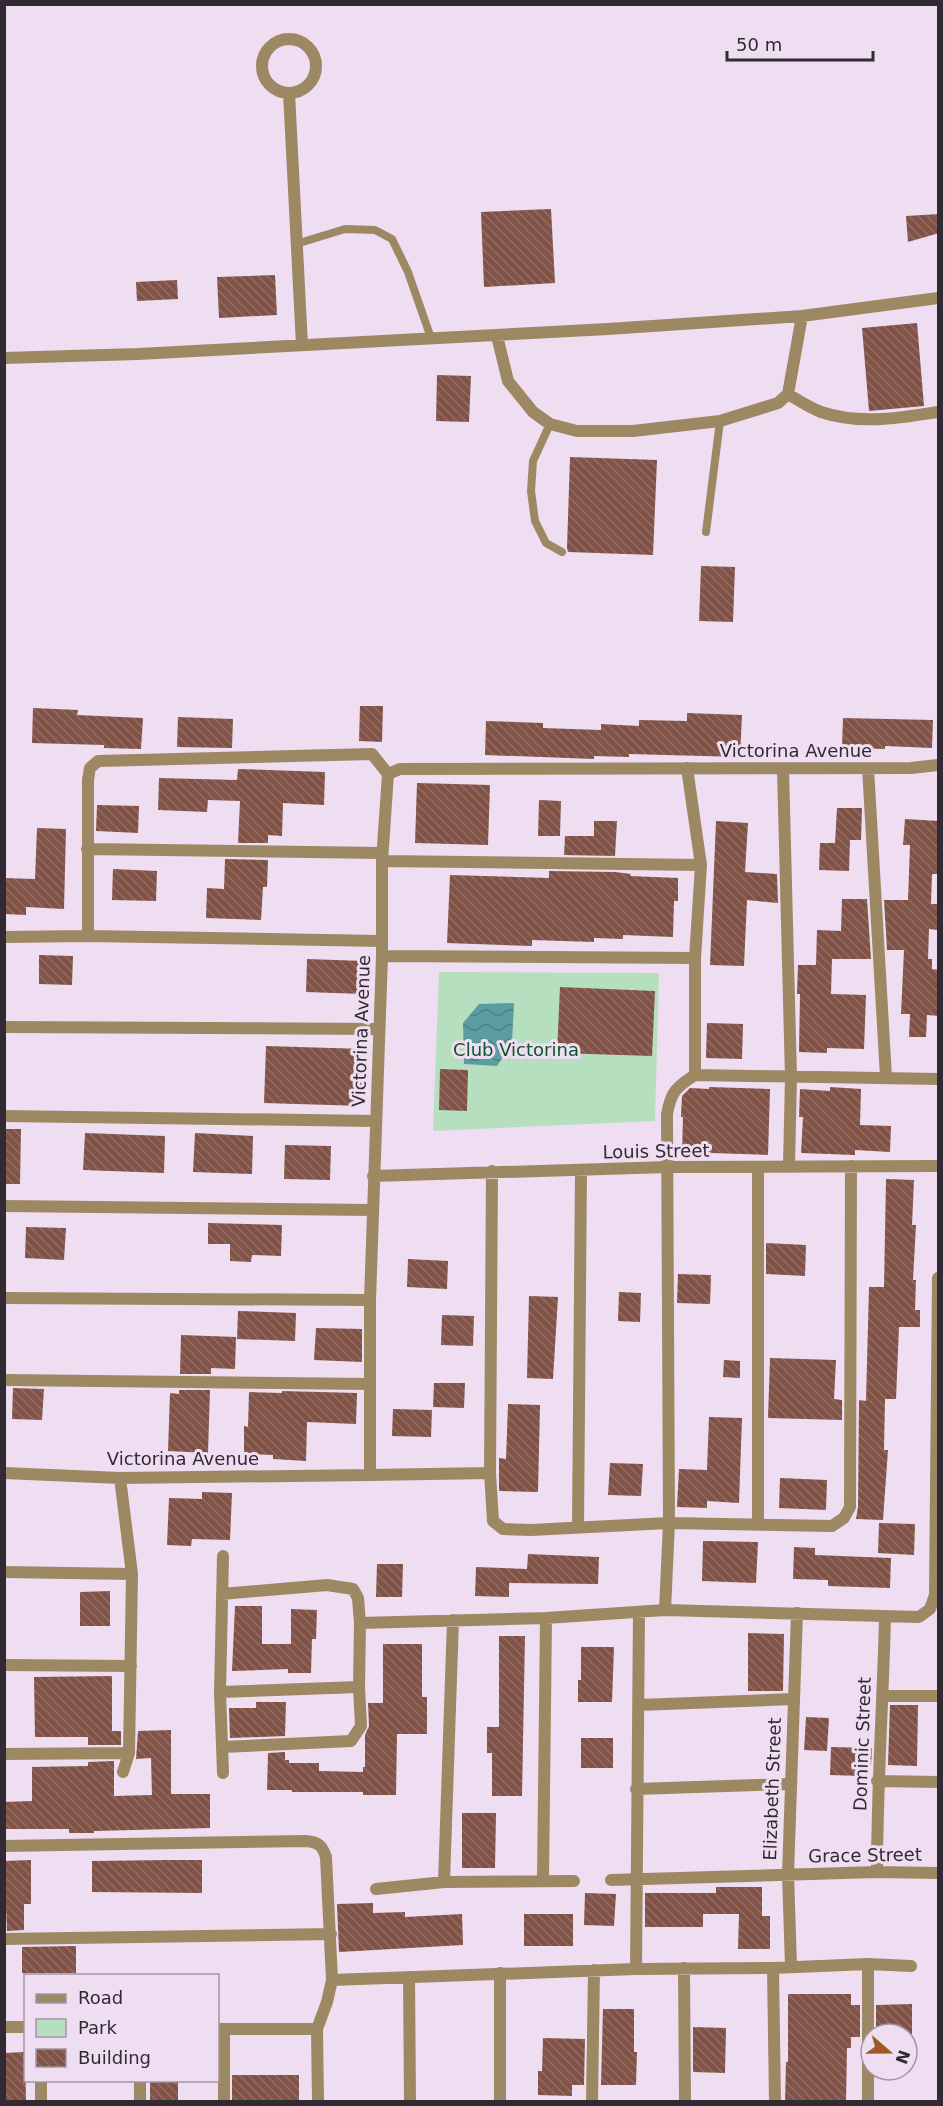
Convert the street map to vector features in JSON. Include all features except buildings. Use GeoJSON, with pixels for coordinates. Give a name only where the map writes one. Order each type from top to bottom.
{"type":"FeatureCollection","features":[{"type":"Feature","properties":{"kind":"street"},"geometry":{"type":"LineString","coordinates":[[286,38],[297,39],[307,45],[314,54],[316,64],[315,75],[309,84],[301,91],[289,93],[280,93],[270,87],[264,79],[261,68],[262,57],[268,48],[276,41],[286,38]]}},
{"type":"Feature","properties":{"kind":"street"},"geometry":{"type":"LineString","coordinates":[[289,93],[302,345]]}},
{"type":"Feature","properties":{"kind":"street"},"geometry":{"type":"LineString","coordinates":[[4,358],[138,354],[497,336],[802,316],[939,298]]}},
{"type":"Feature","properties":{"kind":"street"},"geometry":{"type":"LineString","coordinates":[[497,336],[508,381],[533,412],[550,424],[577,431],[633,431],[720,422],[778,403],[788,394],[802,316]]}},
{"type":"Feature","properties":{"kind":"street"},"geometry":{"type":"LineString","coordinates":[[788,394],[820,411],[857,420],[902,418],[939,412]]}},
{"type":"Feature","properties":{"kind":"street"},"geometry":{"type":"LineString","coordinates":[[88,936],[88,780],[90,768],[98,761],[372,754],[388,774]]}},
{"type":"Feature","properties":{"kind":"street","name":"Victorina Avenue"},"geometry":{"type":"LineString","coordinates":[[4,1473],[120,1478],[370,1475],[373,1176],[382,956],[382,857],[388,774],[400,770],[911,768],[939,765]]}},
{"type":"Feature","properties":{"kind":"street"},"geometry":{"type":"LineString","coordinates":[[687,768],[700,864],[695,958],[695,1075]]}},
{"type":"Feature","properties":{"kind":"street"},"geometry":{"type":"LineString","coordinates":[[868,768],[886,1077]]}},
{"type":"Feature","properties":{"kind":"street"},"geometry":{"type":"LineString","coordinates":[[783,769],[791,1077],[789,1166]]}},
{"type":"Feature","properties":{"kind":"street"},"geometry":{"type":"LineString","coordinates":[[87,849],[700,864]]}},
{"type":"Feature","properties":{"kind":"street"},"geometry":{"type":"LineString","coordinates":[[4,937],[88,936],[381,941]]}},
{"type":"Feature","properties":{"kind":"street"},"geometry":{"type":"LineString","coordinates":[[382,956],[695,958]]}},
{"type":"Feature","properties":{"kind":"street"},"geometry":{"type":"LineString","coordinates":[[4,1027],[379,1029]]}},
{"type":"Feature","properties":{"kind":"street"},"geometry":{"type":"LineString","coordinates":[[665,1610],[669,1523],[667,1114],[669,1101],[677,1086],[695,1075],[939,1079]]}},
{"type":"Feature","properties":{"kind":"street"},"geometry":{"type":"LineString","coordinates":[[4,1116],[376,1121]]}},
{"type":"Feature","properties":{"kind":"street"},"geometry":{"type":"LineString","coordinates":[[492,1171],[490,1473],[493,1521],[503,1528],[531,1530],[669,1523],[832,1526],[844,1518],[850,1507],[851,1166]]}},
{"type":"Feature","properties":{"kind":"street","name":"Louis Street"},"geometry":{"type":"LineString","coordinates":[[373,1176],[668,1167],[939,1166]]}},
{"type":"Feature","properties":{"kind":"street"},"geometry":{"type":"LineString","coordinates":[[758,1168],[758,1523]]}},
{"type":"Feature","properties":{"kind":"street"},"geometry":{"type":"LineString","coordinates":[[578,1528],[581,1170]]}},
{"type":"Feature","properties":{"kind":"street"},"geometry":{"type":"LineString","coordinates":[[4,1206],[373,1210]]}},
{"type":"Feature","properties":{"kind":"street"},"geometry":{"type":"LineString","coordinates":[[360,1623],[546,1618],[665,1610],[919,1617],[930,1609],[935,1595],[939,1278]]}},
{"type":"Feature","properties":{"kind":"street"},"geometry":{"type":"LineString","coordinates":[[4,1298],[370,1300]]}},
{"type":"Feature","properties":{"kind":"street"},"geometry":{"type":"LineString","coordinates":[[4,1380],[370,1384]]}},
{"type":"Feature","properties":{"kind":"street"},"geometry":{"type":"LineString","coordinates":[[370,1475],[490,1473]]}},
{"type":"Feature","properties":{"kind":"street"},"geometry":{"type":"LineString","coordinates":[[120,1478],[132,1574],[129,1754],[123,1772]]}},
{"type":"Feature","properties":{"kind":"street"},"geometry":{"type":"LineString","coordinates":[[223,1556],[220,1692],[224,1773]]}},
{"type":"Feature","properties":{"kind":"street"},"geometry":{"type":"LineString","coordinates":[[4,1572],[132,1574]]}},
{"type":"Feature","properties":{"kind":"street"},"geometry":{"type":"LineString","coordinates":[[222,1594],[327,1585],[352,1589],[358,1598],[360,1623],[361,1726],[351,1741],[222,1747]]}},
{"type":"Feature","properties":{"kind":"street"},"geometry":{"type":"LineString","coordinates":[[636,1969],[639,1613]]}},
{"type":"Feature","properties":{"kind":"street","name":"Elizabeth Street"},"geometry":{"type":"LineString","coordinates":[[791,1966],[788,1874],[797,1613]]}},
{"type":"Feature","properties":{"kind":"street","name":"Dominic Street"},"geometry":{"type":"LineString","coordinates":[[876,1872],[877,1781],[883,1696],[885,1617]]}},
{"type":"Feature","properties":{"kind":"street"},"geometry":{"type":"LineString","coordinates":[[543,1880],[546,1618]]}},
{"type":"Feature","properties":{"kind":"street"},"geometry":{"type":"LineString","coordinates":[[444,1882],[453,1620]]}},
{"type":"Feature","properties":{"kind":"street"},"geometry":{"type":"LineString","coordinates":[[4,1665],[131,1666]]}},
{"type":"Feature","properties":{"kind":"street"},"geometry":{"type":"LineString","coordinates":[[220,1692],[359,1688]]}},
{"type":"Feature","properties":{"kind":"street"},"geometry":{"type":"LineString","coordinates":[[883,1696],[939,1696]]}},
{"type":"Feature","properties":{"kind":"street"},"geometry":{"type":"LineString","coordinates":[[639,1705],[793,1700]]}},
{"type":"Feature","properties":{"kind":"street"},"geometry":{"type":"LineString","coordinates":[[4,1754],[129,1754]]}},
{"type":"Feature","properties":{"kind":"street"},"geometry":{"type":"LineString","coordinates":[[877,1781],[939,1782]]}},
{"type":"Feature","properties":{"kind":"street"},"geometry":{"type":"LineString","coordinates":[[636,1789],[790,1784]]}},
{"type":"Feature","properties":{"kind":"street"},"geometry":{"type":"LineString","coordinates":[[4,1846],[306,1840],[316,1842],[323,1847],[326,1857],[332,1980],[317,2029],[318,2102]]}},
{"type":"Feature","properties":{"kind":"street","name":"Grace Street"},"geometry":{"type":"LineString","coordinates":[[611,1880],[876,1872],[939,1873]]}},
{"type":"Feature","properties":{"kind":"street"},"geometry":{"type":"LineString","coordinates":[[376,1889],[444,1882],[574,1881]]}},
{"type":"Feature","properties":{"kind":"street"},"geometry":{"type":"LineString","coordinates":[[4,1939],[331,1934]]}},
{"type":"Feature","properties":{"kind":"street"},"geometry":{"type":"LineString","coordinates":[[332,1980],[636,1969],[773,1968],[868,1964],[911,1966]]}},
{"type":"Feature","properties":{"kind":"street"},"geometry":{"type":"LineString","coordinates":[[868,1964],[868,2102]]}},
{"type":"Feature","properties":{"kind":"street"},"geometry":{"type":"LineString","coordinates":[[684,1968],[685,2102]]}},
{"type":"Feature","properties":{"kind":"street"},"geometry":{"type":"LineString","coordinates":[[773,1968],[775,2102]]}},
{"type":"Feature","properties":{"kind":"street"},"geometry":{"type":"LineString","coordinates":[[592,2102],[594,1971]]}},
{"type":"Feature","properties":{"kind":"street"},"geometry":{"type":"LineString","coordinates":[[500,1973],[500,2102]]}},
{"type":"Feature","properties":{"kind":"street"},"geometry":{"type":"LineString","coordinates":[[409,1977],[410,2102]]}},
{"type":"Feature","properties":{"kind":"street"},"geometry":{"type":"LineString","coordinates":[[4,2027],[24,2026]]}},
{"type":"Feature","properties":{"kind":"street"},"geometry":{"type":"LineString","coordinates":[[224,2102],[221,2029],[317,2029]]}},
{"type":"Feature","properties":{"kind":"street"},"geometry":{"type":"LineString","coordinates":[[40,2102],[41,2082]]}},
{"type":"Feature","properties":{"kind":"street"},"geometry":{"type":"LineString","coordinates":[[140,2082],[140,2102]]}},
{"type":"Feature","properties":{"kind":"lane"},"geometry":{"type":"LineString","coordinates":[[296,244],[345,229],[375,230],[392,239],[408,272],[431,338]]}},
{"type":"Feature","properties":{"kind":"lane"},"geometry":{"type":"LineString","coordinates":[[706,532],[720,422]]}},
{"type":"Feature","properties":{"kind":"lane"},"geometry":{"type":"LineString","coordinates":[[550,424],[533,461],[531,491],[535,521],[546,543],[562,552]]}},
{"type":"Feature","properties":{"kind":"green space","name":"Club Victorina"},"geometry":{"type":"Polygon","coordinates":[[[439,972],[659,973],[655,1121],[433,1131],[439,972]]]}},
{"type":"Feature","properties":{"kind":"water"},"geometry":{"type":"Polygon","coordinates":[[[514,1003],[512,1043],[497,1066],[464,1064],[463,1023],[479,1004],[514,1003]]]}}]}
